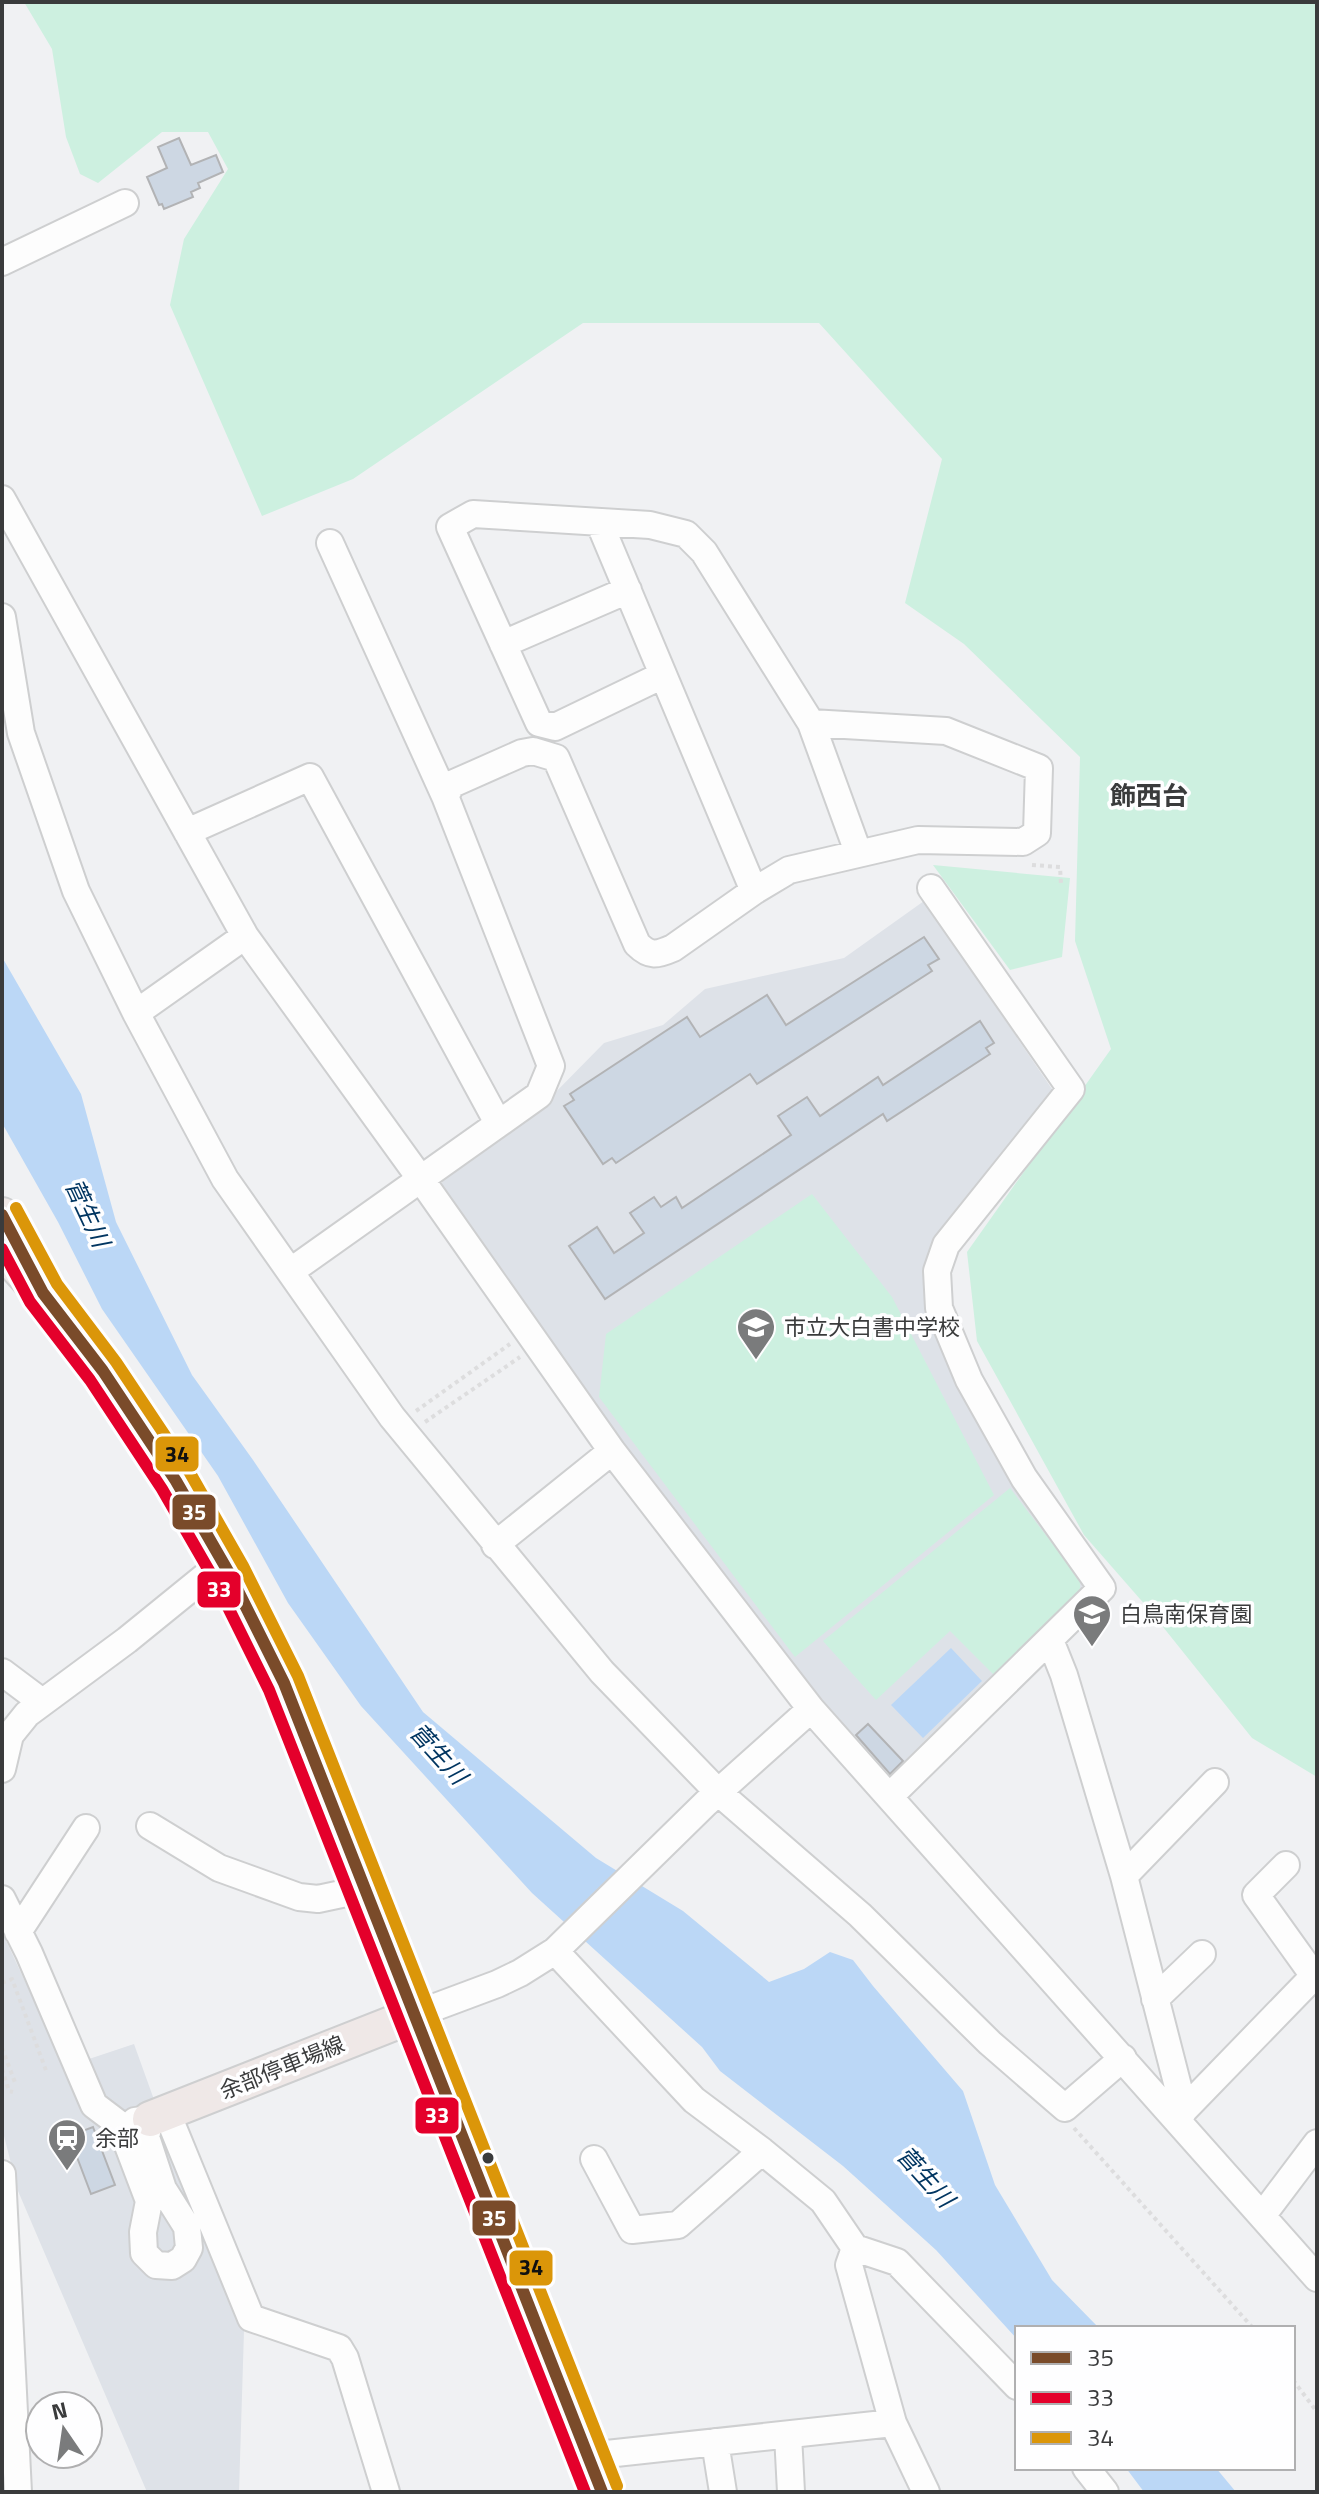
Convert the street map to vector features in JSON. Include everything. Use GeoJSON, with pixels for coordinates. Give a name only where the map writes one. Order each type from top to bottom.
{"type":"FeatureCollection","features":[{"type":"Feature","properties":{"kind":"main road"},"geometry":{"type":"LineString","coordinates":[[2,1215],[43,1293]]}},
{"type":"Feature","properties":{"kind":"main road"},"geometry":{"type":"LineString","coordinates":[[2,1251],[43,1293],[103,1371],[176,1481],[223,1562],[284,1683],[602,2492]]}},
{"type":"Feature","properties":{"kind":"main road","name":"余部停車場線"},"geometry":{"type":"LineString","coordinates":[[148,2121],[414,2015]]}},
{"type":"Feature","properties":{"kind":"street"},"geometry":{"type":"LineString","coordinates":[[2,262],[125,203]]}},
{"type":"Feature","properties":{"kind":"street"},"geometry":{"type":"LineString","coordinates":[[2,499],[245,936],[612,1451],[811,1709],[1123,2058],[1181,2115],[1262,2216],[1317,2278]]}},
{"type":"Feature","properties":{"kind":"street"},"geometry":{"type":"LineString","coordinates":[[663,675],[555,727],[539,723],[450,527],[473,514],[650,525],[686,534],[704,552],[811,723],[858,852]]}},
{"type":"Feature","properties":{"kind":"street"},"geometry":{"type":"LineString","coordinates":[[599,522],[754,891]]}},
{"type":"Feature","properties":{"kind":"street"},"geometry":{"type":"LineString","coordinates":[[291,1271],[539,1095],[551,1066],[445,796],[330,543]]}},
{"type":"Feature","properties":{"kind":"street"},"geometry":{"type":"LineString","coordinates":[[503,644],[628,590]]}},
{"type":"Feature","properties":{"kind":"street"},"geometry":{"type":"LineString","coordinates":[[2,617],[21,733],[76,891],[136,1013],[225,1179],[402,1429],[495,1545],[712,1798],[860,1915],[990,2043],[1065,2108],[1123,2058]]}},
{"type":"Feature","properties":{"kind":"street"},"geometry":{"type":"LineString","coordinates":[[445,796],[452,784],[522,753],[533,751],[556,758],[637,944],[646,953],[660,954],[789,870],[918,840],[1023,842],[1037,833],[1039,768],[946,731],[811,723]]}},
{"type":"Feature","properties":{"kind":"street"},"geometry":{"type":"LineString","coordinates":[[187,832],[310,777],[498,1123]]}},
{"type":"Feature","properties":{"kind":"street"},"geometry":{"type":"LineString","coordinates":[[890,1796],[1102,1588],[1024,1478],[969,1380],[939,1308],[937,1271],[946,1245],[1071,1089],[931,888]]}},
{"type":"Feature","properties":{"kind":"street"},"geometry":{"type":"LineString","coordinates":[[136,1013],[245,936]]}},
{"type":"Feature","properties":{"kind":"street"},"geometry":{"type":"LineString","coordinates":[[495,1545],[612,1451]]}},
{"type":"Feature","properties":{"kind":"street"},"geometry":{"type":"LineString","coordinates":[[2,1769],[10,1735],[27,1714],[127,1640],[223,1562]]}},
{"type":"Feature","properties":{"kind":"street"},"geometry":{"type":"LineString","coordinates":[[1050,1640],[1064,1675],[1124,1876],[1181,2115]]}},
{"type":"Feature","properties":{"kind":"street"},"geometry":{"type":"LineString","coordinates":[[2,1672],[42,1702]]}},
{"type":"Feature","properties":{"kind":"street"},"geometry":{"type":"LineString","coordinates":[[414,2015],[497,1984],[520,1973],[559,1946],[712,1798],[811,1709]]}},
{"type":"Feature","properties":{"kind":"street"},"geometry":{"type":"LineString","coordinates":[[1124,1876],[1215,1782]]}},
{"type":"Feature","properties":{"kind":"street"},"geometry":{"type":"LineString","coordinates":[[150,1826],[219,1868],[299,1897],[318,1899],[365,1889]]}},
{"type":"Feature","properties":{"kind":"street"},"geometry":{"type":"LineString","coordinates":[[18,1932],[86,1828]]}},
{"type":"Feature","properties":{"kind":"street"},"geometry":{"type":"LineString","coordinates":[[1181,2115],[1313,1967],[1256,1895],[1286,1865]]}},
{"type":"Feature","properties":{"kind":"street"},"geometry":{"type":"LineString","coordinates":[[2,1899],[94,2105],[148,2121],[251,2318],[339,2348],[345,2358],[386,2492]]}},
{"type":"Feature","properties":{"kind":"street"},"geometry":{"type":"LineString","coordinates":[[559,1946],[694,2100],[823,2201],[855,2248],[897,2262],[1015,2384]]}},
{"type":"Feature","properties":{"kind":"street"},"geometry":{"type":"LineString","coordinates":[[1155,1999],[1202,1954]]}},
{"type":"Feature","properties":{"kind":"street"},"geometry":{"type":"LineString","coordinates":[[1262,2216],[1317,2143]]}},
{"type":"Feature","properties":{"kind":"street"},"geometry":{"type":"LineString","coordinates":[[594,2159],[632,2230],[678,2225],[762,2151]]}},
{"type":"Feature","properties":{"kind":"street"},"geometry":{"type":"LineString","coordinates":[[2,2174],[8,2403],[18,2492]]}},
{"type":"Feature","properties":{"kind":"street"},"geometry":{"type":"LineString","coordinates":[[855,2248],[849,2265],[893,2423],[926,2492]]}},
{"type":"Feature","properties":{"kind":"street"},"geometry":{"type":"LineString","coordinates":[[588,2456],[893,2423]]}},
{"type":"Feature","properties":{"kind":"street"},"geometry":{"type":"LineString","coordinates":[[788,2435],[791,2492]]}},
{"type":"Feature","properties":{"kind":"street"},"geometry":{"type":"LineString","coordinates":[[715,2442],[723,2492]]}},
{"type":"Feature","properties":{"kind":"street"},"geometry":{"type":"LineString","coordinates":[[1088,2470],[1105,2492]]}},
{"type":"Feature","properties":{"kind":"path"},"geometry":{"type":"LineString","coordinates":[[402,1429],[533,1338]]}},
{"type":"Feature","properties":{"kind":"path"},"geometry":{"type":"LineString","coordinates":[[402,1429],[533,1338]]}},
{"type":"Feature","properties":{"kind":"path"},"geometry":{"type":"LineString","coordinates":[[2,1983],[12,1979],[47,2073]]}},
{"type":"Feature","properties":{"kind":"path"},"geometry":{"type":"LineString","coordinates":[[2,2048],[16,2085]]}},
{"type":"Feature","properties":{"kind":"path"},"geometry":{"type":"LineString","coordinates":[[2,2069],[9,2091],[13,2092]]}},
{"type":"Feature","properties":{"kind":"path"},"geometry":{"type":"LineString","coordinates":[[1065,2108],[1076,2131],[1251,2326]]}},
{"type":"Feature","properties":{"kind":"path"},"geometry":{"type":"LineString","coordinates":[[1295,2383],[1317,2412]]}},
{"type":"Feature","properties":{"kind":"shaded area","name":"市立大白書中学校"},"geometry":{"type":"Polygon","coordinates":[[[924,901],[1054,1092],[938,1240],[936,1334],[958,1388],[1000,1465],[1084,1579],[1085,1592],[892,1782],[839,1724],[719,1574],[440,1189],[444,1177],[543,1105],[604,1043],[663,1025],[705,989],[844,958],[924,901]]]}},
{"type":"Feature","properties":{"kind":"shaded area"},"geometry":{"type":"Polygon","coordinates":[[[2,1932],[65,2067],[134,2044],[175,2158],[244,2331],[239,2492],[147,2492],[18,2191],[2,2128],[2,1932]]]}},
{"type":"Feature","properties":{"kind":"green space"},"geometry":{"type":"Polygon","coordinates":[[[24,2],[1317,2],[1317,1777],[1252,1738],[1147,1607],[1084,1535],[977,1341],[967,1252],[1111,1049],[1075,941],[1080,757],[964,644],[905,603],[942,459],[819,323],[583,323],[353,479],[262,516],[170,305],[184,239],[228,169],[208,132],[162,132],[98,183],[80,174],[66,137],[52,49],[24,2]]]}},
{"type":"Feature","properties":{"kind":"green space"},"geometry":{"type":"Polygon","coordinates":[[[933,865],[1070,878],[1062,957],[1010,970],[933,865]]]}},
{"type":"Feature","properties":{"kind":"green space"},"geometry":{"type":"Polygon","coordinates":[[[812,1194],[892,1297],[994,1495],[795,1657],[599,1397],[606,1334],[812,1194]]]}},
{"type":"Feature","properties":{"kind":"green space"},"geometry":{"type":"Polygon","coordinates":[[[1010,1488],[1080,1580],[1080,1591],[994,1675],[950,1631],[876,1700],[823,1641],[1010,1488]]]}},
{"type":"Feature","properties":{"kind":"water","name":"菅生川"},"geometry":{"type":"Polygon","coordinates":[[[2,957],[81,1094],[116,1222],[192,1375],[423,1712],[596,1858],[683,1911],[769,1982],[804,1969],[830,1952],[853,1960],[963,2091],[995,2185],[1052,2280],[1097,2326],[1015,2326],[1015,2337],[936,2250],[843,2166],[720,2071],[702,2047],[532,1893],[361,1706],[288,1603],[218,1476],[102,1309],[58,1222],[2,1123],[2,957]]]}},
{"type":"Feature","properties":{"kind":"water"},"geometry":{"type":"Polygon","coordinates":[[[951,1648],[982,1681],[923,1738],[891,1705],[951,1648]]]}},
{"type":"Feature","properties":{"kind":"water"},"geometry":{"type":"Polygon","coordinates":[[[1128,2470],[1218,2470],[1236,2492],[1144,2492],[1128,2470]]]}},
{"type":"Feature","properties":{"kind":"building"},"geometry":{"type":"Polygon","coordinates":[[[179,138],[191,165],[216,155],[223,172],[198,183],[200,188],[191,192],[193,197],[164,209],[162,204],[159,205],[147,177],[167,168],[158,147],[179,138]]]}},
{"type":"Feature","properties":{"kind":"building"},"geometry":{"type":"Polygon","coordinates":[[[924,937],[939,959],[928,965],[932,971],[757,1084],[750,1074],[616,1163],[612,1158],[603,1164],[564,1106],[574,1100],[570,1094],[687,1017],[700,1037],[767,995],[786,1025],[924,937]]]}},
{"type":"Feature","properties":{"kind":"building"},"geometry":{"type":"Polygon","coordinates":[[[980,1021],[994,1043],[986,1048],[990,1054],[887,1121],[883,1114],[605,1299],[569,1246],[597,1227],[614,1253],[644,1233],[630,1213],[654,1197],[661,1207],[676,1197],[682,1208],[791,1135],[778,1116],[807,1097],[820,1116],[878,1077],[883,1085],[980,1021]]]}},
{"type":"Feature","properties":{"kind":"building"},"geometry":{"type":"Polygon","coordinates":[[[868,1724],[903,1761],[890,1774],[856,1735],[868,1724]]]}},
{"type":"Feature","properties":{"kind":"building"},"geometry":{"type":"Polygon","coordinates":[[[93,2127],[115,2185],[91,2194],[69,2136],[93,2127]]]}},
{"type":"Feature","properties":{"kind":"transit line","name":"34"},"geometry":{"type":"LineString","coordinates":[[16,1208],[57,1284],[116,1362],[190,1473],[243,1566],[298,1676],[617,2486]]}},
{"type":"Feature","properties":{"kind":"transit line","name":"35"},"geometry":{"type":"LineString","coordinates":[[2,1215],[43,1293],[103,1371],[176,1481],[229,1573],[284,1683],[602,2492]]}},
{"type":"Feature","properties":{"kind":"transit line","name":"33"},"geometry":{"type":"LineString","coordinates":[[2,1249],[30,1302],[90,1380],[162,1489],[215,1581],[269,1690],[585,2492]]}},
{"type":"Feature","properties":{"kind":"place","name":"市立大白書中学校"},"geometry":{"type":"Point","coordinates":[756,1361]}},
{"type":"Feature","properties":{"kind":"place","name":"白鳥南保育園"},"geometry":{"type":"Point","coordinates":[1092,1648]}},
{"type":"Feature","properties":{"kind":"place","name":"余部"},"geometry":{"type":"Point","coordinates":[67,2172]}},
{"type":"Feature","properties":{"kind":"district","name":"飾西台"},"geometry":{"type":"Point","coordinates":[1149,796]}}]}
